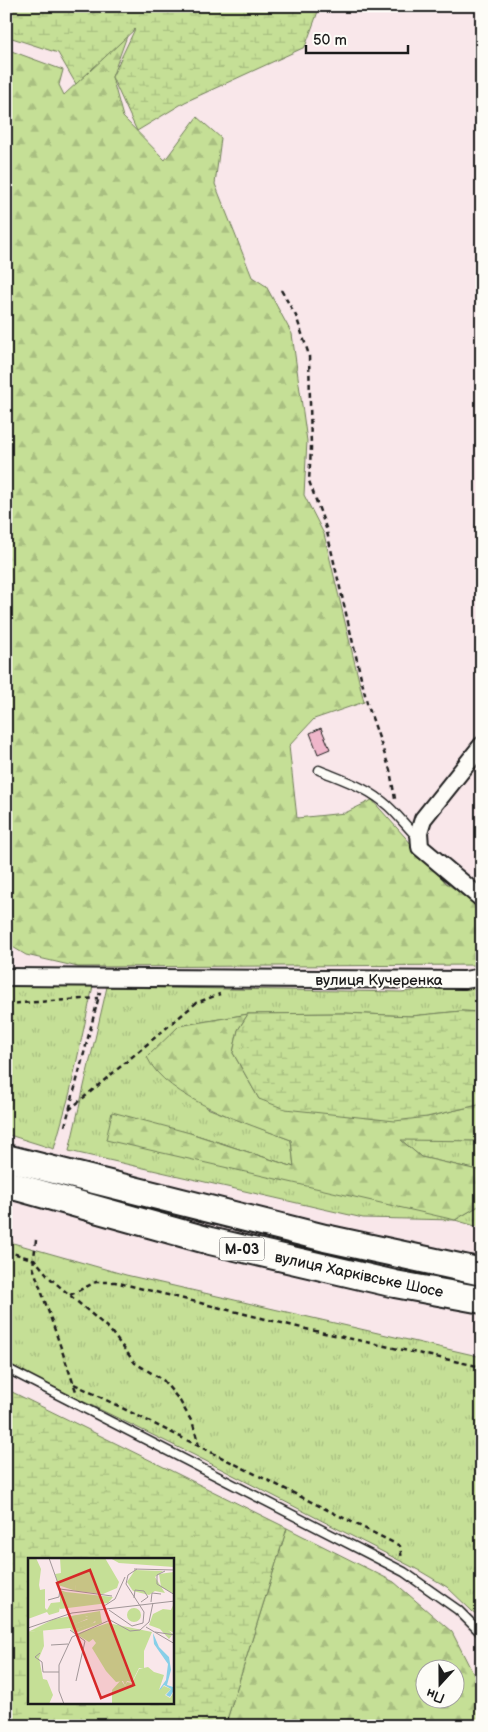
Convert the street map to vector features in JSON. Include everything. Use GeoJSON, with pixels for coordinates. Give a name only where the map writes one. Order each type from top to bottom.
{"type":"FeatureCollection","features":[{"type":"Feature","properties":{"kind":"highway","name":"вулиця Харківське Шосе"},"geometry":{"type":"LineString","coordinates":[[12,1157],[325,1238],[482,1272]]}},
{"type":"Feature","properties":{"kind":"highway","name":"вулиця Харківське Шосе"},"geometry":{"type":"LineString","coordinates":[[6,1184],[118,1216],[322,1268],[446,1295],[482,1300]]}},
{"type":"Feature","properties":{"kind":"highway"},"geometry":{"type":"LineString","coordinates":[[6,1194],[49,1200],[118,1216]]}},
{"type":"Feature","properties":{"kind":"street"},"geometry":{"type":"LineString","coordinates":[[482,744],[423,819],[419,832],[420,847],[482,899]]}},
{"type":"Feature","properties":{"kind":"street","name":"вулиця Кучеренка"},"geometry":{"type":"LineString","coordinates":[[6,976],[276,980],[465,980],[482,977]]}},
{"type":"Feature","properties":{"kind":"lane"},"geometry":{"type":"LineString","coordinates":[[319,770],[364,789],[392,810],[420,840]]}},
{"type":"Feature","properties":{"kind":"lane"},"geometry":{"type":"LineString","coordinates":[[6,1368],[404,1572],[458,1610],[482,1634]]}},
{"type":"Feature","properties":{"kind":"path"},"geometry":{"type":"LineString","coordinates":[[281,290],[296,316],[309,355],[311,455],[308,481],[326,528],[367,703],[390,770],[396,795],[392,810]]}},
{"type":"Feature","properties":{"kind":"path"},"geometry":{"type":"LineString","coordinates":[[65,1126],[103,978]]}},
{"type":"Feature","properties":{"kind":"path"},"geometry":{"type":"LineString","coordinates":[[69,1110],[196,1003],[222,993]]}},
{"type":"Feature","properties":{"kind":"path"},"geometry":{"type":"LineString","coordinates":[[6,1004],[98,998]]}},
{"type":"Feature","properties":{"kind":"path"},"geometry":{"type":"LineString","coordinates":[[36,1240],[33,1267],[82,1407]]}},
{"type":"Feature","properties":{"kind":"path"},"geometry":{"type":"LineString","coordinates":[[6,1251],[35,1260],[70,1295],[109,1329],[135,1363],[164,1380],[193,1424],[199,1446]]}},
{"type":"Feature","properties":{"kind":"path"},"geometry":{"type":"LineString","coordinates":[[70,1295],[96,1282],[115,1282],[306,1329],[482,1367]]}},
{"type":"Feature","properties":{"kind":"path"},"geometry":{"type":"LineString","coordinates":[[74,1384],[400,1546],[404,1572]]}},
{"type":"Feature","properties":{"kind":"green space"},"geometry":{"type":"Polygon","coordinates":[[[6,6],[320,6],[305,47],[185,102],[137,131],[112,77],[135,29],[76,84],[58,53],[6,36],[6,6]]]}},
{"type":"Feature","properties":{"kind":"green space"},"geometry":{"type":"Polygon","coordinates":[[[127,36],[112,77],[123,117],[165,160],[197,117],[221,138],[215,184],[252,277],[266,286],[292,334],[307,441],[304,495],[324,534],[364,702],[314,719],[289,746],[297,818],[345,813],[372,800],[446,883],[482,908],[482,965],[78,967],[26,955],[6,943],[6,49],[63,70],[59,85],[64,95],[127,36]]]}},
{"type":"Feature","properties":{"kind":"green space"},"geometry":{"type":"Polygon","coordinates":[[[482,983],[482,1012],[461,1011],[411,1016],[344,1013],[248,1014],[179,1026],[207,1108],[291,1140],[294,1167],[190,1133],[455,1220],[363,1218],[69,1151],[107,987],[403,992],[482,983]]]}},
{"type":"Feature","properties":{"kind":"green space"},"geometry":{"type":"Polygon","coordinates":[[[6,986],[93,986],[70,1092],[54,1149],[6,1134],[6,986]]]}},
{"type":"Feature","properties":{"kind":"green space"},"geometry":{"type":"Polygon","coordinates":[[[461,1011],[482,1012],[482,1104],[427,1117],[395,1121],[285,1109],[259,1099],[233,1053],[238,1030],[248,1014],[344,1013],[411,1016],[461,1011]]]}},
{"type":"Feature","properties":{"kind":"green space"},"geometry":{"type":"Polygon","coordinates":[[[248,1014],[238,1030],[233,1053],[259,1099],[427,1117],[482,1104],[482,1141],[401,1140],[421,1157],[482,1171],[482,1204],[455,1220],[106,1140],[112,1112],[190,1133],[294,1167],[291,1140],[232,1118],[190,1098],[157,1072],[147,1057],[179,1026],[248,1014]]]}},
{"type":"Feature","properties":{"kind":"green space"},"geometry":{"type":"Polygon","coordinates":[[[400,1139],[482,1141],[482,1171],[421,1157],[400,1139]]]}},
{"type":"Feature","properties":{"kind":"green space"},"geometry":{"type":"Polygon","coordinates":[[[482,1204],[482,1228],[455,1220],[482,1204]]]}},
{"type":"Feature","properties":{"kind":"green space"},"geometry":{"type":"Polygon","coordinates":[[[6,1241],[126,1275],[482,1357],[482,1617],[473,1612],[447,1587],[420,1571],[194,1455],[6,1364],[6,1241]]]}},
{"type":"Feature","properties":{"kind":"green space"},"geometry":{"type":"Polygon","coordinates":[[[6,1389],[287,1528],[225,1726],[6,1726],[6,1389]]]}},
{"type":"Feature","properties":{"kind":"green space"},"geometry":{"type":"Polygon","coordinates":[[[287,1528],[394,1582],[452,1632],[482,1691],[482,1726],[225,1726],[287,1528]]]}},
{"type":"Feature","properties":{"kind":"building"},"geometry":{"type":"Polygon","coordinates":[[[321,728],[330,749],[318,754],[310,733],[321,728]]]}}]}
